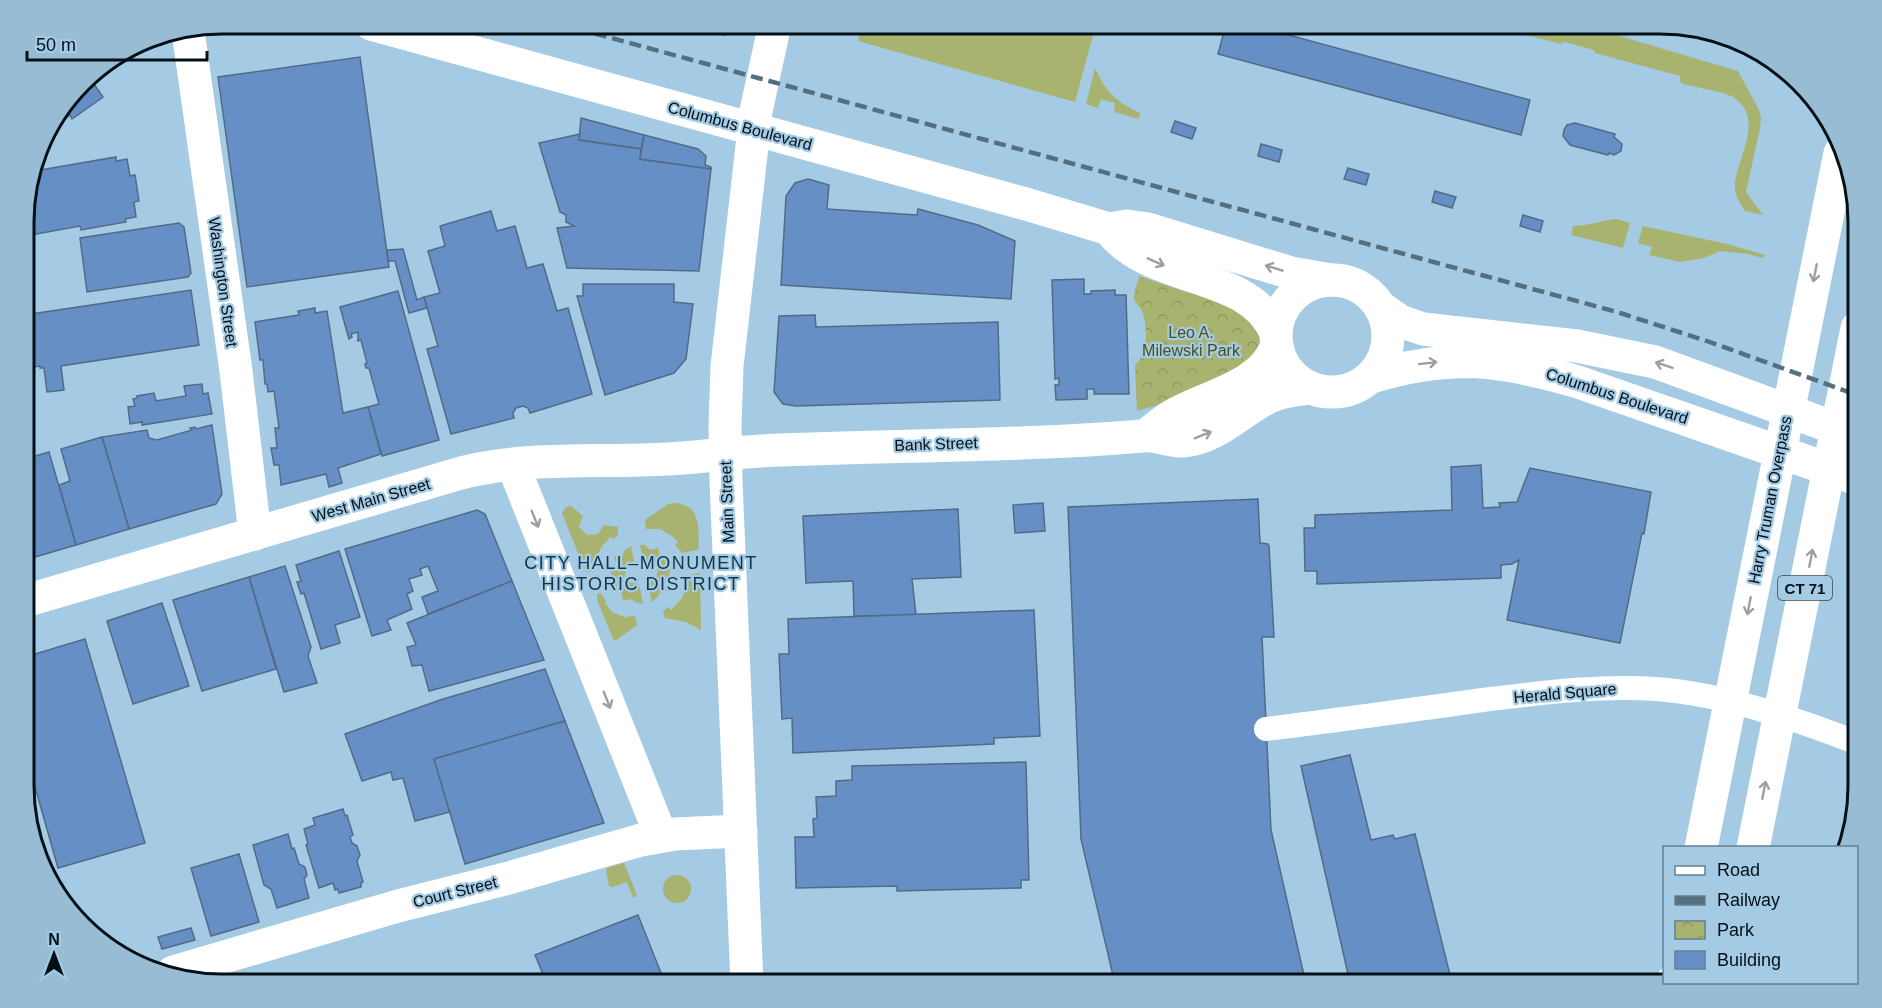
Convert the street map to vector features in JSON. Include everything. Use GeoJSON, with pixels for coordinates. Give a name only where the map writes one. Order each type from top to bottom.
{"type":"FeatureCollection","features":[{"type":"Feature","properties":{"kind":"street","name":"Columbus Boulevard"},"geometry":{"type":"LineString","coordinates":[[407,34],[1026,204],[1109,229],[1127,226],[1148,229],[1291,273],[1331,280]]}},
{"type":"Feature","properties":{"kind":"street","name":"Main Street"},"geometry":{"type":"LineString","coordinates":[[747,974],[726,454],[727,366],[759,91],[773,34]]}},
{"type":"Feature","properties":{"kind":"street","name":"Washington Street"},"geometry":{"type":"LineString","coordinates":[[189,38],[236,370],[255,534]]}},
{"type":"Feature","properties":{"kind":"street","name":"Harry Truman Overpass"},"geometry":{"type":"LineString","coordinates":[[1701,846],[1838,164]]}},
{"type":"Feature","properties":{"kind":"street","name":"Columbus Boulevard"},"geometry":{"type":"LineString","coordinates":[[1109,229],[1118,240],[1136,252],[1176,271],[1247,297],[1268,317],[1276,339]]}},
{"type":"Feature","properties":{"kind":"street"},"geometry":{"type":"LineString","coordinates":[[1146,435],[1173,415],[1215,397],[1244,381],[1264,365],[1271,357],[1281,315],[1291,299],[1306,287],[1331,280],[1357,286],[1370,295],[1380,307],[1387,324],[1388,343],[1382,361],[1371,376],[1355,387],[1329,392],[1311,388],[1289,372],[1281,359],[1276,339]]}},
{"type":"Feature","properties":{"kind":"street","name":"Columbus Boulevard"},"geometry":{"type":"LineString","coordinates":[[1380,307],[1400,321],[1423,329],[1552,343],[1601,350],[1655,362],[1848,433]]}},
{"type":"Feature","properties":{"kind":"street","name":"Columbus Boulevard"},"geometry":{"type":"LineString","coordinates":[[1371,376],[1418,364],[1443,361],[1470,360],[1509,364],[1578,382],[1848,476]]}},
{"type":"Feature","properties":{"kind":"street","name":"CT 71"},"geometry":{"type":"LineString","coordinates":[[1753,846],[1848,373]]}},
{"type":"Feature","properties":{"kind":"street"},"geometry":{"type":"LineString","coordinates":[[1712,382],[1718,405],[1714,429]]}},
{"type":"Feature","properties":{"kind":"street","name":"Bank Street"},"geometry":{"type":"LineString","coordinates":[[726,454],[1146,435],[1182,441],[1193,439],[1228,423],[1269,396],[1285,391],[1311,388]]}},
{"type":"Feature","properties":{"kind":"street","name":"West Main Street"},"geometry":{"type":"LineString","coordinates":[[34,598],[461,473],[513,465],[670,459],[726,454]]}},
{"type":"Feature","properties":{"kind":"street"},"geometry":{"type":"LineString","coordinates":[[513,465],[661,836]]}},
{"type":"Feature","properties":{"kind":"street","name":"Herald Square"},"geometry":{"type":"LineString","coordinates":[[1266,729],[1555,691],[1630,688],[1684,693],[1740,705],[1848,739]]}},
{"type":"Feature","properties":{"kind":"street","name":"Court Street"},"geometry":{"type":"LineString","coordinates":[[183,969],[398,906],[509,878],[619,846],[661,836],[741,831]]}},
{"type":"Feature","properties":{"kind":"green space"},"geometry":{"type":"Polygon","coordinates":[[[860,34],[1093,34],[1075,102],[858,41],[860,34]]]}},
{"type":"Feature","properties":{"kind":"green space"},"geometry":{"type":"Polygon","coordinates":[[[1523,34],[1613,34],[1738,71],[1761,117],[1746,192],[1763,215],[1745,211],[1735,190],[1746,141],[1748,117],[1743,106],[1733,97],[1683,84],[1680,76],[1595,53],[1594,50],[1564,42],[1561,44],[1523,34]]]}},
{"type":"Feature","properties":{"kind":"green space"},"geometry":{"type":"Polygon","coordinates":[[[1095,68],[1113,95],[1140,113],[1139,119],[1114,112],[1115,103],[1101,99],[1098,108],[1086,104],[1095,68]]]}},
{"type":"Feature","properties":{"kind":"green space"},"geometry":{"type":"Polygon","coordinates":[[[1617,219],[1630,223],[1623,248],[1571,235],[1573,226],[1617,219]]]}},
{"type":"Feature","properties":{"kind":"green space"},"geometry":{"type":"Polygon","coordinates":[[[1643,226],[1727,244],[1765,255],[1763,258],[1720,251],[1704,258],[1680,262],[1649,255],[1652,247],[1638,243],[1643,226]]]}},
{"type":"Feature","properties":{"kind":"green space","name":"Leo A. Milewski Park"},"geometry":{"type":"Polygon","coordinates":[[[1139,276],[1186,292],[1236,301],[1261,339],[1249,365],[1161,404],[1137,411],[1135,365],[1142,354],[1146,340],[1142,311],[1134,299],[1139,276]]]}},
{"type":"Feature","properties":{"kind":"green space"},"geometry":{"type":"Polygon","coordinates":[[[668,504],[683,505],[694,512],[698,524],[699,547],[697,550],[682,553],[675,545],[678,542],[672,536],[660,529],[646,529],[645,520],[668,504]]]}},
{"type":"Feature","properties":{"kind":"green space"},"geometry":{"type":"Polygon","coordinates":[[[571,506],[583,516],[579,527],[587,535],[598,534],[604,525],[618,527],[618,536],[613,539],[611,537],[602,546],[595,559],[598,561],[595,571],[586,572],[562,513],[566,507],[571,506]]]}},
{"type":"Feature","properties":{"kind":"green space"},"geometry":{"type":"Polygon","coordinates":[[[640,545],[645,545],[650,550],[658,548],[660,556],[670,566],[669,579],[665,583],[667,591],[658,593],[659,595],[652,602],[647,582],[656,578],[658,568],[654,564],[644,564],[640,545]]]}},
{"type":"Feature","properties":{"kind":"green space"},"geometry":{"type":"Polygon","coordinates":[[[631,546],[635,566],[627,568],[624,578],[628,582],[639,584],[643,604],[631,599],[623,601],[621,591],[618,592],[612,583],[611,572],[616,565],[614,556],[623,555],[624,551],[631,546]]]}},
{"type":"Feature","properties":{"kind":"green space"},"geometry":{"type":"Polygon","coordinates":[[[700,574],[701,630],[686,622],[665,618],[663,611],[669,607],[671,610],[682,598],[686,587],[684,586],[685,576],[700,574]]]}},
{"type":"Feature","properties":{"kind":"green space"},"geometry":{"type":"Polygon","coordinates":[[[601,593],[612,612],[627,618],[635,616],[637,625],[615,641],[597,600],[597,594],[601,593]]]}},
{"type":"Feature","properties":{"kind":"green space"},"geometry":{"type":"Polygon","coordinates":[[[624,863],[637,895],[635,897],[627,882],[613,887],[609,886],[607,868],[624,863]]]}},
{"type":"Feature","properties":{"kind":"green space"},"geometry":{"type":"Polygon","coordinates":[[[677,875],[687,879],[691,889],[687,899],[677,903],[667,899],[663,889],[667,879],[677,875]]]}},
{"type":"Feature","properties":{"kind":"building"},"geometry":{"type":"Polygon","coordinates":[[[1223,34],[1285,34],[1530,100],[1521,135],[1218,54],[1223,34]]]}},
{"type":"Feature","properties":{"kind":"building"},"geometry":{"type":"Polygon","coordinates":[[[360,57],[389,267],[247,287],[218,77],[360,57]]]}},
{"type":"Feature","properties":{"kind":"building"},"geometry":{"type":"Polygon","coordinates":[[[94,85],[103,97],[72,119],[70,115],[67,118],[94,85]]]}},
{"type":"Feature","properties":{"kind":"building"},"geometry":{"type":"Polygon","coordinates":[[[581,118],[644,135],[641,149],[579,140],[581,118]]]}},
{"type":"Feature","properties":{"kind":"building"},"geometry":{"type":"Polygon","coordinates":[[[1175,121],[1196,128],[1192,139],[1171,132],[1175,121]]]}},
{"type":"Feature","properties":{"kind":"building"},"geometry":{"type":"Polygon","coordinates":[[[1575,123],[1615,134],[1614,137],[1622,144],[1621,151],[1608,155],[1570,145],[1563,136],[1564,130],[1567,125],[1575,123]]]}},
{"type":"Feature","properties":{"kind":"building"},"geometry":{"type":"Polygon","coordinates":[[[580,134],[579,140],[641,149],[640,159],[711,169],[699,271],[567,268],[557,228],[574,226],[566,222],[566,215],[560,212],[539,143],[580,134]]]}},
{"type":"Feature","properties":{"kind":"building"},"geometry":{"type":"Polygon","coordinates":[[[644,135],[698,149],[706,156],[705,165],[711,169],[640,159],[644,135]]]}},
{"type":"Feature","properties":{"kind":"building"},"geometry":{"type":"Polygon","coordinates":[[[1261,144],[1282,150],[1279,162],[1258,156],[1261,144]]]}},
{"type":"Feature","properties":{"kind":"building"},"geometry":{"type":"Polygon","coordinates":[[[116,157],[116,161],[127,159],[130,176],[135,175],[139,201],[134,202],[136,217],[125,219],[126,222],[81,230],[80,226],[35,234],[35,210],[42,170],[116,157]]]}},
{"type":"Feature","properties":{"kind":"building"},"geometry":{"type":"Polygon","coordinates":[[[1348,168],[1369,174],[1366,185],[1344,179],[1348,168]]]}},
{"type":"Feature","properties":{"kind":"building"},"geometry":{"type":"Polygon","coordinates":[[[808,179],[829,185],[827,209],[917,215],[918,209],[978,225],[1015,241],[1011,299],[781,285],[786,196],[795,183],[808,179]]]}},
{"type":"Feature","properties":{"kind":"building"},"geometry":{"type":"Polygon","coordinates":[[[1435,191],[1456,197],[1452,208],[1432,202],[1435,191]]]}},
{"type":"Feature","properties":{"kind":"building"},"geometry":{"type":"Polygon","coordinates":[[[491,211],[497,231],[515,226],[527,268],[543,264],[557,311],[568,308],[592,394],[530,413],[528,408],[523,406],[516,408],[513,413],[514,418],[451,434],[427,349],[438,346],[424,297],[440,293],[428,251],[445,246],[440,226],[491,211]]]}},
{"type":"Feature","properties":{"kind":"building"},"geometry":{"type":"Polygon","coordinates":[[[1523,215],[1543,221],[1540,232],[1520,226],[1523,215]]]}},
{"type":"Feature","properties":{"kind":"building"},"geometry":{"type":"Polygon","coordinates":[[[179,223],[184,227],[191,273],[188,277],[87,292],[80,238],[179,223]]]}},
{"type":"Feature","properties":{"kind":"building"},"geometry":{"type":"Polygon","coordinates":[[[403,249],[417,300],[424,297],[427,308],[409,313],[395,261],[388,261],[387,250],[403,249]]]}},
{"type":"Feature","properties":{"kind":"building"},"geometry":{"type":"Polygon","coordinates":[[[1084,279],[1084,294],[1091,294],[1091,291],[1115,290],[1115,295],[1126,295],[1129,394],[1094,394],[1094,389],[1087,389],[1087,399],[1056,400],[1055,385],[1059,385],[1059,378],[1055,379],[1052,280],[1084,279]]]}},
{"type":"Feature","properties":{"kind":"building"},"geometry":{"type":"Polygon","coordinates":[[[583,284],[674,284],[674,302],[693,304],[686,359],[674,373],[605,395],[577,296],[583,296],[583,284]]]}},
{"type":"Feature","properties":{"kind":"building"},"geometry":{"type":"Polygon","coordinates":[[[191,290],[199,345],[61,366],[64,390],[47,392],[44,368],[35,367],[35,314],[191,290]]]}},
{"type":"Feature","properties":{"kind":"building"},"geometry":{"type":"Polygon","coordinates":[[[398,291],[439,440],[382,456],[368,407],[379,404],[369,368],[366,368],[367,363],[361,340],[358,341],[358,332],[351,334],[352,337],[349,339],[340,307],[398,291]]]}},
{"type":"Feature","properties":{"kind":"building"},"geometry":{"type":"Polygon","coordinates":[[[315,308],[315,313],[327,311],[343,413],[368,407],[381,454],[338,468],[342,483],[329,487],[326,474],[281,485],[279,465],[274,465],[271,448],[277,448],[275,428],[279,428],[274,391],[268,392],[267,384],[265,384],[263,360],[260,360],[255,322],[299,315],[298,311],[315,308]]]}},
{"type":"Feature","properties":{"kind":"building"},"geometry":{"type":"Polygon","coordinates":[[[815,315],[816,327],[998,322],[1000,400],[796,406],[783,404],[774,392],[779,316],[815,315]]]}},
{"type":"Feature","properties":{"kind":"building"},"geometry":{"type":"Polygon","coordinates":[[[202,384],[203,394],[208,393],[212,414],[142,425],[142,422],[130,424],[128,407],[135,406],[133,399],[137,396],[154,393],[156,401],[186,396],[184,386],[202,384]]]}},
{"type":"Feature","properties":{"kind":"building"},"geometry":{"type":"Polygon","coordinates":[[[212,425],[222,494],[216,504],[129,529],[102,437],[147,430],[149,438],[157,440],[192,430],[190,428],[195,427],[196,429],[212,425]]]}},
{"type":"Feature","properties":{"kind":"building"},"geometry":{"type":"Polygon","coordinates":[[[102,437],[129,529],[76,545],[59,485],[70,481],[61,449],[102,437]]]}},
{"type":"Feature","properties":{"kind":"building"},"geometry":{"type":"Polygon","coordinates":[[[49,452],[76,545],[34,557],[35,456],[49,452]]]}},
{"type":"Feature","properties":{"kind":"building"},"geometry":{"type":"Polygon","coordinates":[[[1481,465],[1483,508],[1500,507],[1499,503],[1517,502],[1530,468],[1651,492],[1620,643],[1507,620],[1519,560],[1512,564],[1501,565],[1501,578],[1317,584],[1317,571],[1305,571],[1304,528],[1315,528],[1315,515],[1452,510],[1451,467],[1481,465]]]}},
{"type":"Feature","properties":{"kind":"building"},"geometry":{"type":"Polygon","coordinates":[[[1258,499],[1260,543],[1269,546],[1274,637],[1262,637],[1271,830],[1304,973],[1113,973],[1081,839],[1068,507],[1258,499]]]}},
{"type":"Feature","properties":{"kind":"building"},"geometry":{"type":"Polygon","coordinates":[[[1043,503],[1045,531],[1015,533],[1013,505],[1043,503]]]}},
{"type":"Feature","properties":{"kind":"building"},"geometry":{"type":"Polygon","coordinates":[[[958,509],[961,577],[912,579],[916,615],[854,616],[853,581],[806,583],[803,516],[958,509]]]}},
{"type":"Feature","properties":{"kind":"building"},"geometry":{"type":"Polygon","coordinates":[[[477,510],[485,514],[512,581],[428,614],[422,597],[438,591],[428,566],[420,569],[422,575],[409,579],[413,591],[407,594],[412,609],[387,620],[391,630],[372,636],[345,549],[477,510]]]}},
{"type":"Feature","properties":{"kind":"building"},"geometry":{"type":"Polygon","coordinates":[[[339,551],[360,617],[335,625],[340,643],[321,649],[304,593],[301,594],[297,582],[301,581],[296,565],[339,551]]]}},
{"type":"Feature","properties":{"kind":"building"},"geometry":{"type":"Polygon","coordinates":[[[285,566],[311,647],[308,656],[317,683],[284,692],[249,577],[285,566]]]}},
{"type":"Feature","properties":{"kind":"building"},"geometry":{"type":"Polygon","coordinates":[[[249,577],[276,669],[202,691],[173,600],[249,577]]]}},
{"type":"Feature","properties":{"kind":"building"},"geometry":{"type":"Polygon","coordinates":[[[512,581],[544,660],[429,691],[422,665],[412,666],[407,647],[416,645],[407,623],[512,581]]]}},
{"type":"Feature","properties":{"kind":"building"},"geometry":{"type":"Polygon","coordinates":[[[162,603],[189,686],[133,704],[107,621],[162,603]]]}},
{"type":"Feature","properties":{"kind":"building"},"geometry":{"type":"Polygon","coordinates":[[[1034,610],[1040,736],[994,738],[994,744],[793,753],[792,718],[782,719],[779,654],[789,654],[788,619],[1034,610]]]}},
{"type":"Feature","properties":{"kind":"building"},"geometry":{"type":"Polygon","coordinates":[[[85,639],[145,843],[58,868],[34,783],[34,654],[85,639]]]}},
{"type":"Feature","properties":{"kind":"building"},"geometry":{"type":"Polygon","coordinates":[[[545,669],[565,721],[434,759],[450,812],[415,821],[403,778],[393,780],[391,772],[362,781],[345,734],[440,700],[545,669]]]}},
{"type":"Feature","properties":{"kind":"building"},"geometry":{"type":"Polygon","coordinates":[[[565,721],[604,823],[465,864],[434,759],[565,721]]]}},
{"type":"Feature","properties":{"kind":"building"},"geometry":{"type":"Polygon","coordinates":[[[1350,755],[1371,840],[1393,835],[1395,839],[1415,834],[1450,973],[1348,973],[1301,766],[1350,755]]]}},
{"type":"Feature","properties":{"kind":"building"},"geometry":{"type":"Polygon","coordinates":[[[1026,762],[1029,880],[1021,880],[1021,888],[897,891],[897,886],[796,888],[795,837],[814,837],[813,819],[817,818],[816,797],[836,796],[836,781],[852,780],[852,766],[1026,762]]]}},
{"type":"Feature","properties":{"kind":"building"},"geometry":{"type":"Polygon","coordinates":[[[343,809],[353,835],[350,837],[352,843],[357,846],[360,855],[357,861],[363,882],[361,887],[339,893],[338,889],[335,890],[333,883],[319,888],[306,845],[308,844],[304,829],[315,825],[313,818],[343,809]]]}},
{"type":"Feature","properties":{"kind":"building"},"geometry":{"type":"Polygon","coordinates":[[[288,834],[299,864],[305,867],[307,875],[304,879],[309,898],[277,908],[271,889],[264,885],[253,845],[288,834]]]}},
{"type":"Feature","properties":{"kind":"building"},"geometry":{"type":"Polygon","coordinates":[[[239,854],[259,922],[211,936],[191,868],[239,854]]]}},
{"type":"Feature","properties":{"kind":"building"},"geometry":{"type":"Polygon","coordinates":[[[638,915],[661,973],[543,974],[535,955],[638,915]]]}},
{"type":"Feature","properties":{"kind":"building"},"geometry":{"type":"Polygon","coordinates":[[[191,928],[195,940],[162,949],[158,937],[191,928]]]}},
{"type":"Feature","properties":{"kind":"railway"},"geometry":{"type":"LineString","coordinates":[[597,34],[1617,312],[1707,341],[1848,392]]}},
{"type":"Feature","properties":{"kind":"district","name":"CITY HALL–MONUMENT HISTORIC DISTRICT"},"geometry":{"type":"Point","coordinates":[641,573]}}]}
